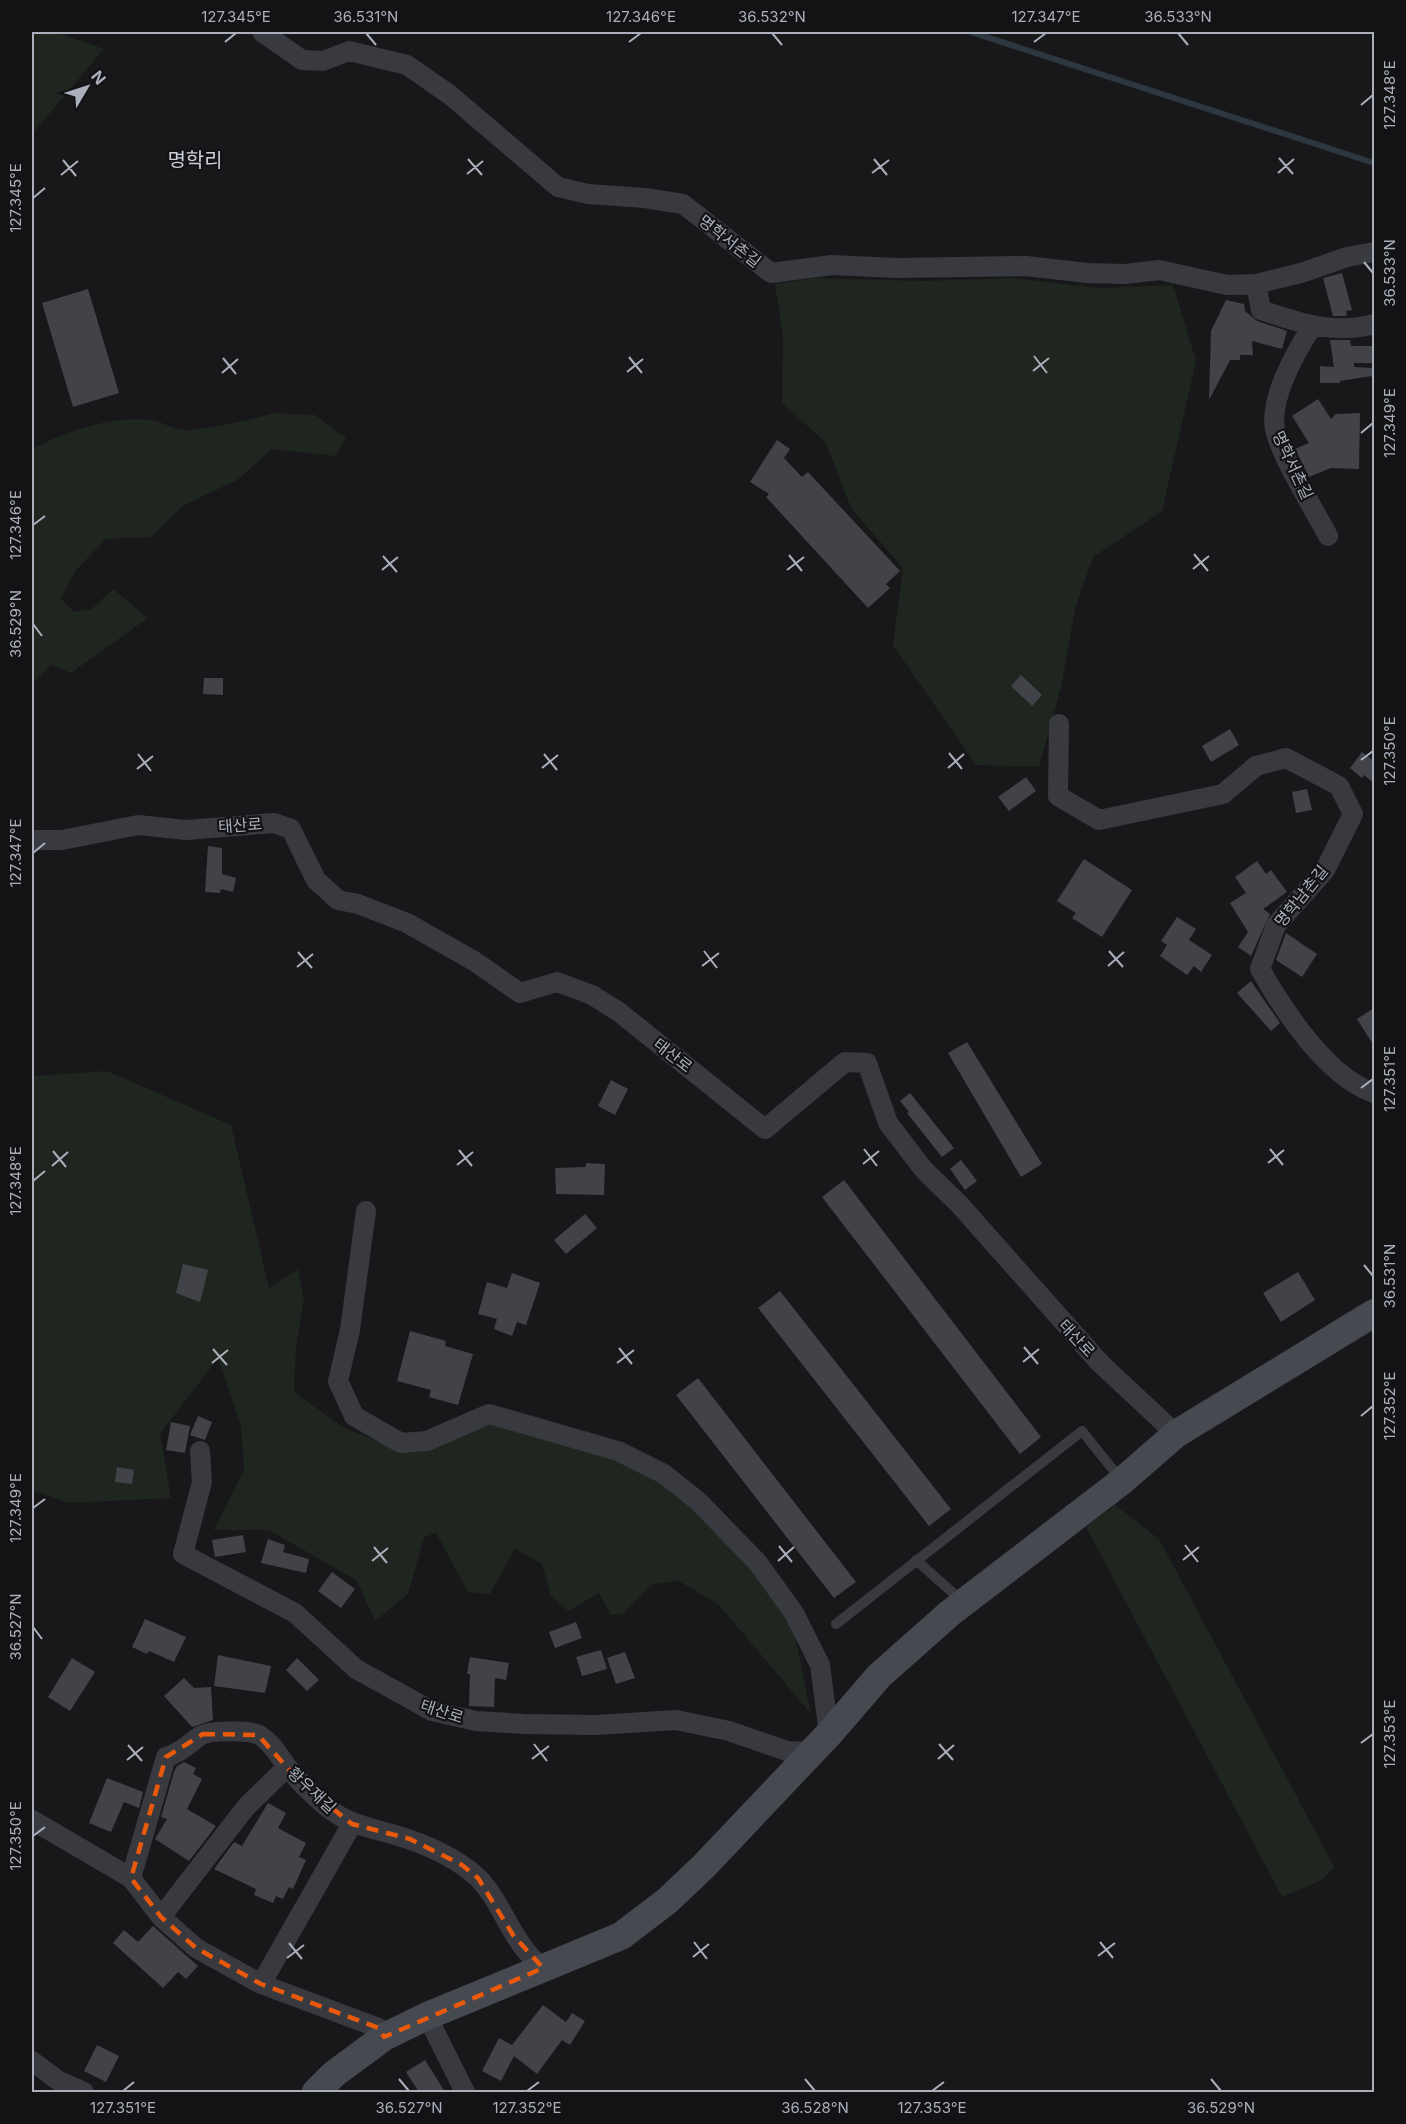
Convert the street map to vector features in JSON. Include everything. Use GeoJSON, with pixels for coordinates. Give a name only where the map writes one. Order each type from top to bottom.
{"type":"FeatureCollection","features":[{"type":"Feature","properties":{"kind":"street","name":"명학서촌길"},"geometry":{"type":"LineString","coordinates":[[262,32],[302,60],[323,61],[349,51],[406,65],[450,95],[558,187],[588,194],[682,204],[771,273],[832,265],[897,268],[1026,267],[1125,274],[1159,270],[1227,285],[1256,284],[1301,273],[1347,257],[1374,252]]}},
{"type":"Feature","properties":{"kind":"street"},"geometry":{"type":"LineString","coordinates":[[1256,284],[1261,310],[1312,327],[1356,329],[1374,324]]}},
{"type":"Feature","properties":{"kind":"street","name":"명학서촌길"},"geometry":{"type":"LineString","coordinates":[[1312,327],[1292,357],[1278,396],[1274,428],[1328,536]]}},
{"type":"Feature","properties":{"kind":"street","name":"명학남촌길"},"geometry":{"type":"LineString","coordinates":[[1059,724],[1058,796],[1099,820],[1223,794],[1256,766],[1287,758],[1339,786],[1353,814],[1325,870],[1276,925],[1260,969],[1276,997],[1327,1062],[1361,1089],[1374,1093]]}},
{"type":"Feature","properties":{"kind":"street","name":"태산로"},"geometry":{"type":"LineString","coordinates":[[32,840],[62,840],[138,825],[186,830],[274,823],[291,829],[316,880],[338,900],[407,924],[474,961],[520,993],[557,982],[592,995],[619,1012],[765,1129],[844,1062],[867,1063],[888,1123],[924,1170],[959,1204],[1100,1363],[1176,1434]]}},
{"type":"Feature","properties":{"kind":"street"},"geometry":{"type":"LineString","coordinates":[[366,1211],[350,1330],[338,1381],[354,1416],[401,1443],[427,1441],[489,1414],[618,1451],[664,1474],[698,1501],[758,1563],[795,1613],[820,1665],[820,1743]]}},
{"type":"Feature","properties":{"kind":"street"},"geometry":{"type":"LineString","coordinates":[[316,2092],[334,2074],[384,2037],[427,2016],[621,1936],[667,1901],[820,1743],[879,1676],[963,1602],[1122,1481],[1176,1434],[1374,1312]]}},
{"type":"Feature","properties":{"kind":"street","name":"태산로"},"geometry":{"type":"LineString","coordinates":[[200,1451],[202,1482],[183,1554],[192,1561],[295,1613],[356,1669],[432,1711],[476,1721],[524,1724],[597,1725],[676,1720],[729,1731],[787,1751],[820,1743]]}},
{"type":"Feature","properties":{"kind":"street","name":"황우재길"},"geometry":{"type":"LineString","coordinates":[[131,1878],[166,1757],[178,1754],[203,1734],[230,1732],[258,1735],[277,1752],[287,1767],[328,1808],[352,1824],[410,1839],[462,1865],[478,1878],[513,1935],[531,1958],[543,1968]]}},
{"type":"Feature","properties":{"kind":"street"},"geometry":{"type":"LineString","coordinates":[[161,1917],[246,1807],[287,1767]]}},
{"type":"Feature","properties":{"kind":"street"},"geometry":{"type":"LineString","coordinates":[[32,1820],[131,1878],[161,1917],[196,1948],[261,1984],[379,2028],[384,2037]]}},
{"type":"Feature","properties":{"kind":"street"},"geometry":{"type":"LineString","coordinates":[[261,1984],[352,1824]]}},
{"type":"Feature","properties":{"kind":"street"},"geometry":{"type":"LineString","coordinates":[[427,2016],[465,2092]]}},
{"type":"Feature","properties":{"kind":"street"},"geometry":{"type":"LineString","coordinates":[[32,2061],[60,2081],[84,2092]]}},
{"type":"Feature","properties":{"kind":"lane"},"geometry":{"type":"LineString","coordinates":[[836,1624],[1082,1431],[1122,1481]]}},
{"type":"Feature","properties":{"kind":"lane"},"geometry":{"type":"LineString","coordinates":[[916,1560],[963,1602]]}},
{"type":"Feature","properties":{"kind":"highlighted area"},"geometry":{"type":"Polygon","coordinates":[[[203,1734],[258,1735],[301,1783],[352,1824],[410,1839],[462,1865],[478,1878],[513,1935],[543,1968],[384,2037],[379,2028],[261,1984],[196,1948],[161,1917],[131,1878],[166,1757],[203,1734]]]}},
{"type":"Feature","properties":{"kind":"shaded area"},"geometry":{"type":"Polygon","coordinates":[[[32,32],[55,32],[104,49],[32,134],[32,32]]]}},
{"type":"Feature","properties":{"kind":"shaded area"},"geometry":{"type":"Polygon","coordinates":[[[814,278],[924,281],[1013,278],[1098,288],[1173,285],[1196,361],[1162,511],[1093,557],[1075,609],[1062,683],[1039,767],[976,765],[893,645],[903,568],[851,508],[826,443],[782,403],[783,337],[775,284],[814,278]]]}},
{"type":"Feature","properties":{"kind":"shaded area"},"geometry":{"type":"Polygon","coordinates":[[[275,413],[315,415],[346,438],[336,456],[272,449],[237,480],[184,505],[151,537],[106,539],[76,570],[61,599],[74,612],[92,609],[113,589],[148,618],[71,673],[51,665],[32,685],[32,449],[89,426],[119,420],[150,420],[185,430],[219,426],[275,413]]]}},
{"type":"Feature","properties":{"kind":"shaded area"},"geometry":{"type":"Polygon","coordinates":[[[107,1071],[231,1125],[269,1288],[298,1269],[304,1300],[296,1346],[294,1392],[344,1428],[401,1450],[493,1422],[604,1455],[654,1476],[691,1505],[748,1562],[788,1616],[796,1641],[811,1714],[719,1605],[679,1581],[653,1584],[622,1614],[611,1615],[599,1593],[568,1611],[551,1596],[542,1564],[515,1549],[490,1594],[468,1592],[436,1533],[424,1537],[408,1594],[375,1621],[357,1581],[269,1530],[214,1530],[244,1470],[241,1426],[218,1358],[160,1434],[171,1498],[69,1503],[32,1490],[32,1076],[107,1071]]]}},
{"type":"Feature","properties":{"kind":"shaded area"},"geometry":{"type":"Polygon","coordinates":[[[1115,1505],[1159,1539],[1335,1868],[1320,1881],[1282,1897],[1086,1527],[1115,1505]]]}},
{"type":"Feature","properties":{"kind":"building"},"geometry":{"type":"Polygon","coordinates":[[[1342,273],[1352,310],[1346,311],[1347,316],[1333,316],[1323,278],[1342,273]]]}},
{"type":"Feature","properties":{"kind":"building"},"geometry":{"type":"Polygon","coordinates":[[[88,289],[119,393],[73,407],[42,303],[88,289]]]}},
{"type":"Feature","properties":{"kind":"building"},"geometry":{"type":"Polygon","coordinates":[[[1226,300],[1244,304],[1245,311],[1257,321],[1287,331],[1282,349],[1252,341],[1253,355],[1240,355],[1240,360],[1230,360],[1209,400],[1211,331],[1226,300]]]}},
{"type":"Feature","properties":{"kind":"building"},"geometry":{"type":"Polygon","coordinates":[[[1330,340],[1350,340],[1351,346],[1374,346],[1374,363],[1354,363],[1354,367],[1372,368],[1372,376],[1340,381],[1340,383],[1320,383],[1320,366],[1334,367],[1330,340]]]}},
{"type":"Feature","properties":{"kind":"building"},"geometry":{"type":"Polygon","coordinates":[[[1318,399],[1331,419],[1336,414],[1360,413],[1359,469],[1331,468],[1309,477],[1295,449],[1309,443],[1292,416],[1318,399]]]}},
{"type":"Feature","properties":{"kind":"building"},"geometry":{"type":"Polygon","coordinates":[[[777,440],[790,449],[784,458],[802,477],[808,472],[900,571],[886,584],[890,588],[868,608],[766,497],[769,494],[750,482],[777,440]]]}},
{"type":"Feature","properties":{"kind":"building"},"geometry":{"type":"Polygon","coordinates":[[[1021,675],[1042,695],[1032,706],[1011,686],[1021,675]]]}},
{"type":"Feature","properties":{"kind":"building"},"geometry":{"type":"Polygon","coordinates":[[[204,678],[223,678],[223,695],[203,694],[204,678]]]}},
{"type":"Feature","properties":{"kind":"building"},"geometry":{"type":"Polygon","coordinates":[[[1230,729],[1239,745],[1211,762],[1202,746],[1230,729]]]}},
{"type":"Feature","properties":{"kind":"building"},"geometry":{"type":"Polygon","coordinates":[[[1362,752],[1374,761],[1374,783],[1364,775],[1362,778],[1350,768],[1362,752]]]}},
{"type":"Feature","properties":{"kind":"building"},"geometry":{"type":"Polygon","coordinates":[[[1026,777],[1036,791],[1009,811],[998,797],[1026,777]]]}},
{"type":"Feature","properties":{"kind":"building"},"geometry":{"type":"Polygon","coordinates":[[[1307,789],[1312,810],[1296,813],[1292,792],[1307,789]]]}},
{"type":"Feature","properties":{"kind":"building"},"geometry":{"type":"Polygon","coordinates":[[[208,846],[222,848],[222,874],[236,878],[233,892],[221,889],[220,893],[205,892],[208,846]]]}},
{"type":"Feature","properties":{"kind":"building"},"geometry":{"type":"Polygon","coordinates":[[[1084,859],[1132,890],[1102,937],[1072,918],[1076,913],[1057,901],[1084,859]]]}},
{"type":"Feature","properties":{"kind":"building"},"geometry":{"type":"Polygon","coordinates":[[[1257,861],[1266,874],[1271,870],[1287,892],[1263,909],[1270,914],[1251,956],[1238,947],[1248,932],[1230,903],[1246,893],[1235,877],[1257,861]]]}},
{"type":"Feature","properties":{"kind":"building"},"geometry":{"type":"Polygon","coordinates":[[[1177,917],[1196,929],[1189,940],[1212,955],[1201,972],[1194,966],[1187,975],[1160,956],[1167,945],[1161,941],[1177,917]]]}},
{"type":"Feature","properties":{"kind":"building"},"geometry":{"type":"Polygon","coordinates":[[[1286,933],[1317,954],[1302,977],[1276,960],[1286,933]]]}},
{"type":"Feature","properties":{"kind":"building"},"geometry":{"type":"Polygon","coordinates":[[[1251,981],[1280,1023],[1271,1031],[1237,993],[1251,981]]]}},
{"type":"Feature","properties":{"kind":"building"},"geometry":{"type":"Polygon","coordinates":[[[1374,1008],[1374,1046],[1357,1019],[1374,1008]]]}},
{"type":"Feature","properties":{"kind":"building"},"geometry":{"type":"Polygon","coordinates":[[[967,1042],[1042,1164],[1021,1177],[948,1053],[967,1042]]]}},
{"type":"Feature","properties":{"kind":"building"},"geometry":{"type":"Polygon","coordinates":[[[611,1080],[628,1089],[615,1115],[598,1106],[611,1080]]]}},
{"type":"Feature","properties":{"kind":"building"},"geometry":{"type":"Polygon","coordinates":[[[910,1093],[954,1148],[942,1157],[900,1101],[910,1093]]]}},
{"type":"Feature","properties":{"kind":"building"},"geometry":{"type":"Polygon","coordinates":[[[961,1160],[977,1181],[965,1190],[950,1169],[961,1160]]]}},
{"type":"Feature","properties":{"kind":"building"},"geometry":{"type":"Polygon","coordinates":[[[586,1163],[605,1164],[604,1195],[556,1194],[555,1168],[586,1167],[586,1163]]]}},
{"type":"Feature","properties":{"kind":"building"},"geometry":{"type":"Polygon","coordinates":[[[844,1180],[1041,1437],[1020,1454],[822,1197],[844,1180]]]}},
{"type":"Feature","properties":{"kind":"building"},"geometry":{"type":"Polygon","coordinates":[[[585,1214],[597,1228],[566,1254],[554,1240],[585,1214]]]}},
{"type":"Feature","properties":{"kind":"building"},"geometry":{"type":"Polygon","coordinates":[[[183,1264],[208,1270],[200,1302],[176,1293],[183,1264]]]}},
{"type":"Feature","properties":{"kind":"building"},"geometry":{"type":"Polygon","coordinates":[[[1298,1272],[1315,1300],[1281,1322],[1263,1293],[1298,1272]]]}},
{"type":"Feature","properties":{"kind":"building"},"geometry":{"type":"Polygon","coordinates":[[[512,1273],[540,1283],[526,1325],[517,1322],[512,1336],[494,1329],[497,1319],[478,1314],[487,1282],[507,1288],[512,1273]]]}},
{"type":"Feature","properties":{"kind":"building"},"geometry":{"type":"Polygon","coordinates":[[[780,1291],[951,1509],[929,1526],[758,1308],[780,1291]]]}},
{"type":"Feature","properties":{"kind":"building"},"geometry":{"type":"Polygon","coordinates":[[[410,1331],[446,1341],[445,1346],[473,1354],[458,1405],[429,1397],[431,1390],[397,1381],[410,1331]]]}},
{"type":"Feature","properties":{"kind":"building"},"geometry":{"type":"Polygon","coordinates":[[[698,1378],[856,1582],[834,1598],[676,1395],[698,1378]]]}},
{"type":"Feature","properties":{"kind":"building"},"geometry":{"type":"Polygon","coordinates":[[[198,1416],[212,1422],[205,1440],[190,1435],[198,1416]]]}},
{"type":"Feature","properties":{"kind":"building"},"geometry":{"type":"Polygon","coordinates":[[[171,1422],[190,1426],[185,1453],[166,1450],[171,1422]]]}},
{"type":"Feature","properties":{"kind":"building"},"geometry":{"type":"Polygon","coordinates":[[[117,1467],[134,1470],[132,1484],[115,1482],[117,1467]]]}},
{"type":"Feature","properties":{"kind":"building"},"geometry":{"type":"Polygon","coordinates":[[[243,1535],[246,1552],[215,1557],[212,1540],[243,1535]]]}},
{"type":"Feature","properties":{"kind":"building"},"geometry":{"type":"Polygon","coordinates":[[[268,1539],[285,1545],[283,1552],[309,1559],[306,1573],[261,1563],[268,1539]]]}},
{"type":"Feature","properties":{"kind":"building"},"geometry":{"type":"Polygon","coordinates":[[[332,1572],[355,1589],[341,1608],[318,1591],[332,1572]]]}},
{"type":"Feature","properties":{"kind":"building"},"geometry":{"type":"Polygon","coordinates":[[[145,1619],[186,1637],[174,1662],[149,1651],[147,1654],[132,1647],[145,1619]]]}},
{"type":"Feature","properties":{"kind":"building"},"geometry":{"type":"Polygon","coordinates":[[[576,1622],[582,1638],[555,1648],[549,1632],[576,1622]]]}},
{"type":"Feature","properties":{"kind":"building"},"geometry":{"type":"Polygon","coordinates":[[[601,1650],[607,1669],[582,1676],[576,1657],[601,1650]]]}},
{"type":"Feature","properties":{"kind":"building"},"geometry":{"type":"Polygon","coordinates":[[[625,1652],[635,1678],[616,1684],[607,1658],[625,1652]]]}},
{"type":"Feature","properties":{"kind":"building"},"geometry":{"type":"Polygon","coordinates":[[[218,1655],[271,1666],[265,1693],[214,1686],[218,1655]]]}},
{"type":"Feature","properties":{"kind":"building"},"geometry":{"type":"Polygon","coordinates":[[[470,1657],[509,1663],[506,1680],[495,1678],[494,1707],[469,1706],[470,1674],[467,1674],[470,1657]]]}},
{"type":"Feature","properties":{"kind":"building"},"geometry":{"type":"Polygon","coordinates":[[[72,1658],[95,1672],[70,1711],[48,1697],[72,1658]]]}},
{"type":"Feature","properties":{"kind":"building"},"geometry":{"type":"Polygon","coordinates":[[[297,1658],[319,1680],[307,1691],[286,1670],[297,1658]]]}},
{"type":"Feature","properties":{"kind":"building"},"geometry":{"type":"Polygon","coordinates":[[[184,1678],[194,1688],[211,1687],[213,1720],[192,1727],[164,1696],[184,1678]]]}},
{"type":"Feature","properties":{"kind":"building"},"geometry":{"type":"Polygon","coordinates":[[[184,1762],[196,1768],[193,1774],[202,1779],[187,1809],[216,1826],[189,1861],[155,1839],[167,1819],[161,1817],[174,1772],[177,1766],[184,1762]]]}},
{"type":"Feature","properties":{"kind":"building"},"geometry":{"type":"Polygon","coordinates":[[[107,1778],[143,1792],[139,1808],[124,1802],[111,1832],[89,1823],[107,1778]]]}},
{"type":"Feature","properties":{"kind":"building"},"geometry":{"type":"Polygon","coordinates":[[[268,1803],[286,1813],[278,1828],[306,1843],[299,1857],[306,1860],[293,1889],[289,1887],[283,1899],[276,1896],[273,1903],[254,1895],[256,1889],[214,1869],[234,1842],[242,1846],[268,1803]]]}},
{"type":"Feature","properties":{"kind":"building"},"geometry":{"type":"Polygon","coordinates":[[[153,1926],[198,1966],[186,1979],[178,1972],[163,1988],[113,1943],[124,1930],[138,1942],[153,1926]]]}},
{"type":"Feature","properties":{"kind":"building"},"geometry":{"type":"Polygon","coordinates":[[[543,2005],[566,2022],[572,2013],[585,2021],[570,2045],[562,2040],[537,2074],[514,2056],[501,2081],[482,2071],[499,2038],[512,2045],[543,2005]]]}},
{"type":"Feature","properties":{"kind":"building"},"geometry":{"type":"Polygon","coordinates":[[[97,2045],[119,2056],[106,2082],[84,2071],[97,2045]]]}},
{"type":"Feature","properties":{"kind":"building"},"geometry":{"type":"Polygon","coordinates":[[[425,2060],[445,2092],[419,2092],[406,2072],[425,2060]]]}},
{"type":"Feature","properties":{"kind":"waterway"},"geometry":{"type":"LineString","coordinates":[[971,32],[1374,163]]}},
{"type":"Feature","properties":{"kind":"district","name":"명학리"},"geometry":{"type":"Point","coordinates":[195,160]}}]}
